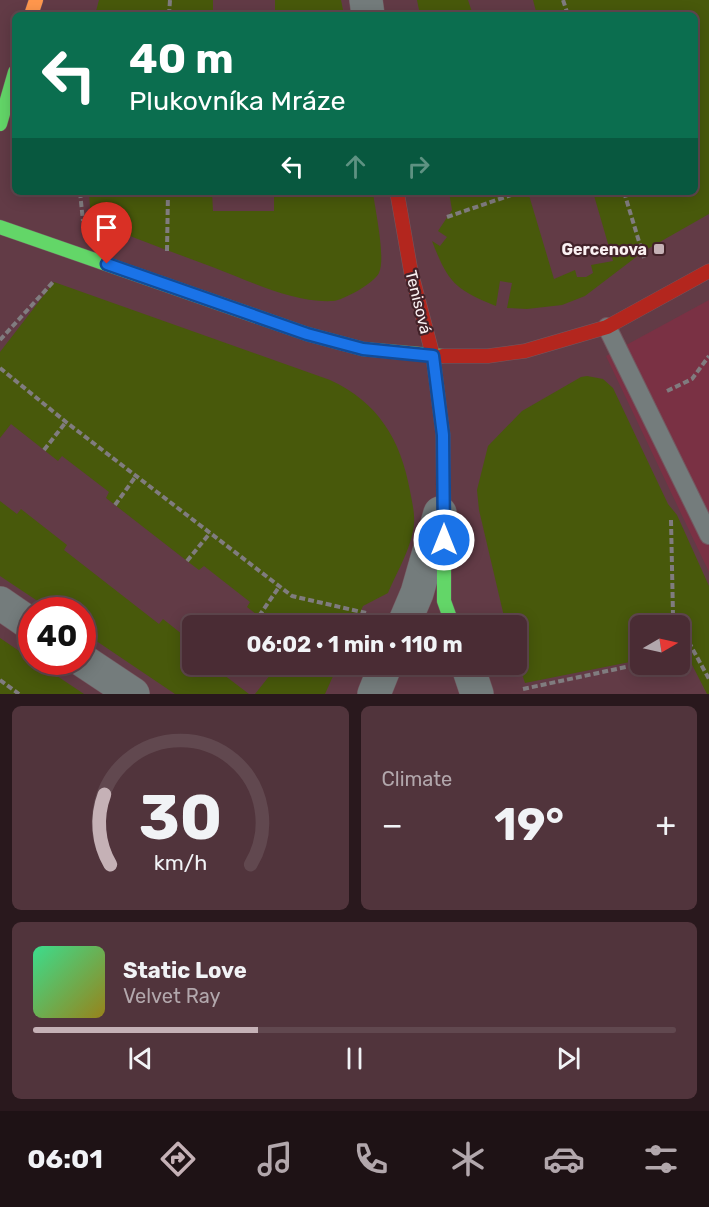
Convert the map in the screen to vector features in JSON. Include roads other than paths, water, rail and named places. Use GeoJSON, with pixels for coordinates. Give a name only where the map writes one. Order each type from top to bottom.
{"type":"FeatureCollection","features":[{"type":"Feature","properties":{"kind":"street"},"geometry":{"type":"LineString","coordinates":[[0,124],[12,82]]}},
{"type":"Feature","properties":{"kind":"street","name":"Tenisová"},"geometry":{"type":"LineString","coordinates":[[398,195],[411,272],[433,356],[443,435],[444,601],[449,615]]}},
{"type":"Feature","properties":{"kind":"street"},"geometry":{"type":"LineString","coordinates":[[0,227],[307,334],[363,349],[433,356],[488,356],[525,351],[607,327],[709,271]]}},
{"type":"Feature","properties":{"kind":"street"},"geometry":{"type":"LineString","coordinates":[[408,615],[417,593],[444,499]]}},
{"type":"Feature","properties":{"kind":"street"},"geometry":{"type":"LineString","coordinates":[[0,603],[18,615]]}},
{"type":"Feature","properties":{"kind":"street"},"geometry":{"type":"LineString","coordinates":[[96,669],[133,694]]}},
{"type":"Feature","properties":{"kind":"street"},"geometry":{"type":"LineString","coordinates":[[374,694],[382,675]]}},
{"type":"Feature","properties":{"kind":"street"},"geometry":{"type":"LineString","coordinates":[[471,675],[477,694]]}},
{"type":"Feature","properties":{"kind":"lane"},"geometry":{"type":"LineString","coordinates":[[607,327],[709,535]]}},
{"type":"Feature","properties":{"kind":"place","name":"Gercenova"},"geometry":{"type":"Point","coordinates":[659,249]}}]}
